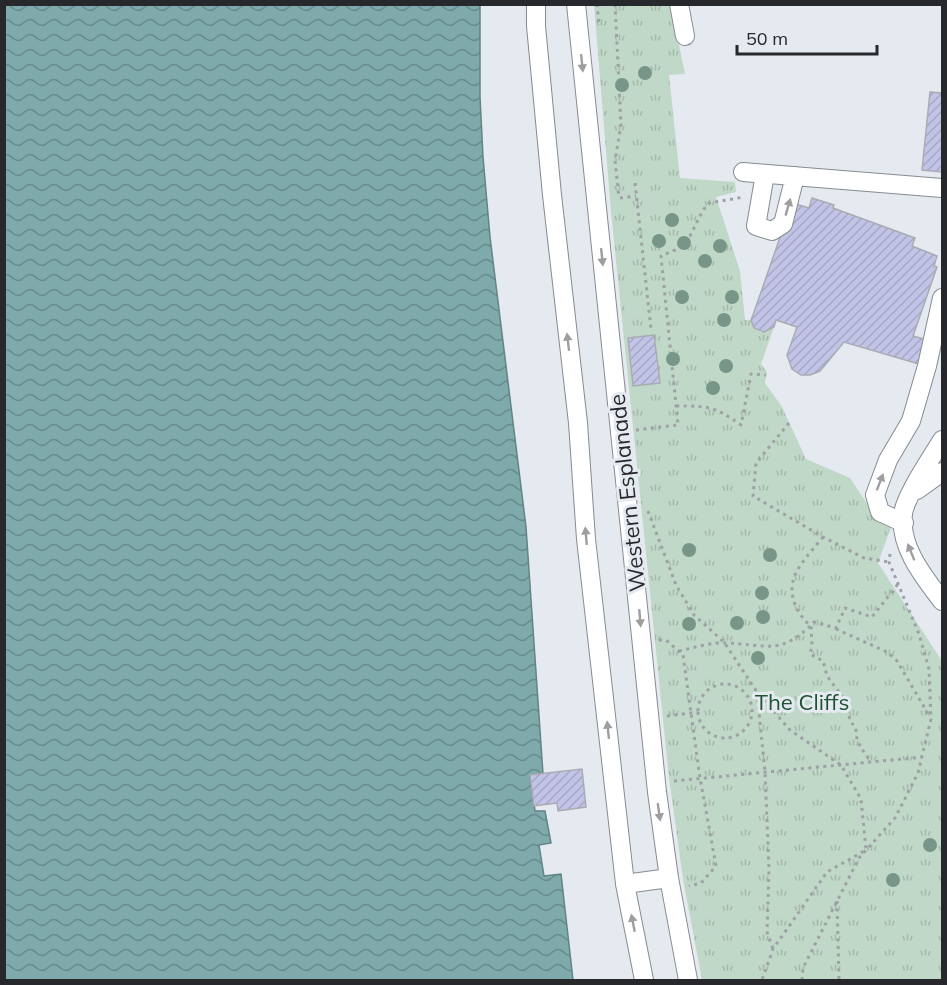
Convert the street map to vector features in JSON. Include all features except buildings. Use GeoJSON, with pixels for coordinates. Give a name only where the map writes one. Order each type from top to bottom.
{"type":"FeatureCollection","features":[{"type":"Feature","properties":{"kind":"street","name":"Western Esplanade"},"geometry":{"type":"LineString","coordinates":[[536,4],[536,26],[552,195],[578,423],[586,539],[625,884],[644,981]]}},
{"type":"Feature","properties":{"kind":"street","name":"Western Esplanade"},"geometry":{"type":"LineString","coordinates":[[576,4],[656,783],[675,883],[688,981]]}},
{"type":"Feature","properties":{"kind":"street"},"geometry":{"type":"LineString","coordinates":[[679,4],[685,36]]}},
{"type":"Feature","properties":{"kind":"street"},"geometry":{"type":"LineString","coordinates":[[743,172],[942,188]]}},
{"type":"Feature","properties":{"kind":"street"},"geometry":{"type":"LineString","coordinates":[[765,174],[756,226],[772,231],[783,224],[795,176]]}},
{"type":"Feature","properties":{"kind":"street"},"geometry":{"type":"LineString","coordinates":[[904,523],[880,512],[875,495],[888,460],[911,421],[927,366],[942,298]]}},
{"type":"Feature","properties":{"kind":"street"},"geometry":{"type":"LineString","coordinates":[[942,440],[909,497],[903,513],[904,534],[911,556],[942,601]]}},
{"type":"Feature","properties":{"kind":"street"},"geometry":{"type":"LineString","coordinates":[[909,497],[942,472]]}},
{"type":"Feature","properties":{"kind":"street"},"geometry":{"type":"LineString","coordinates":[[625,884],[675,883]]}},
{"type":"Feature","properties":{"kind":"path"},"geometry":{"type":"LineString","coordinates":[[615,4],[621,125],[615,160],[619,198]]}},
{"type":"Feature","properties":{"kind":"path"},"geometry":{"type":"LineString","coordinates":[[635,183],[651,329]]}},
{"type":"Feature","properties":{"kind":"path"},"geometry":{"type":"LineString","coordinates":[[613,199],[636,196]]}},
{"type":"Feature","properties":{"kind":"path"},"geometry":{"type":"LineString","coordinates":[[638,430],[678,425],[661,256],[675,250],[690,236],[709,203],[746,197]]}},
{"type":"Feature","properties":{"kind":"path"},"geometry":{"type":"LineString","coordinates":[[676,406],[706,406],[724,413],[741,425],[751,374],[766,375]]}},
{"type":"Feature","properties":{"kind":"path"},"geometry":{"type":"LineString","coordinates":[[789,423],[756,463],[753,496],[864,558],[889,562]]}},
{"type":"Feature","properties":{"kind":"path"},"geometry":{"type":"LineString","coordinates":[[647,509],[676,585],[694,615],[724,642],[757,692],[789,730],[841,765],[861,799],[866,850]]}},
{"type":"Feature","properties":{"kind":"path"},"geometry":{"type":"LineString","coordinates":[[823,537],[795,575],[792,593],[795,606],[802,619],[811,626],[810,654],[823,661],[827,676],[847,703],[850,721],[856,728],[855,736],[859,746],[871,762]]}},
{"type":"Feature","properties":{"kind":"path"},"geometry":{"type":"LineString","coordinates":[[802,981],[803,968],[859,858],[896,818],[918,773],[931,719],[929,669],[919,634],[889,562],[891,551]]}},
{"type":"Feature","properties":{"kind":"path"},"geometry":{"type":"LineString","coordinates":[[836,628],[846,608],[872,617],[898,584]]}},
{"type":"Feature","properties":{"kind":"path"},"geometry":{"type":"LineString","coordinates":[[679,651],[724,642],[759,647],[782,645],[801,635],[814,622],[836,628],[886,652],[897,661],[931,719]]}},
{"type":"Feature","properties":{"kind":"path"},"geometry":{"type":"LineString","coordinates":[[651,639],[666,640],[683,655],[700,778],[716,866],[701,883],[675,883]]}},
{"type":"Feature","properties":{"kind":"path"},"geometry":{"type":"LineString","coordinates":[[720,684],[737,686],[744,692],[752,707],[749,725],[735,737],[726,739],[708,733],[702,726],[698,712],[699,700],[704,693],[720,684]]}},
{"type":"Feature","properties":{"kind":"path"},"geometry":{"type":"LineString","coordinates":[[757,692],[765,772],[769,869],[767,932],[774,949]]}},
{"type":"Feature","properties":{"kind":"path"},"geometry":{"type":"LineString","coordinates":[[752,707],[759,707]]}},
{"type":"Feature","properties":{"kind":"path"},"geometry":{"type":"LineString","coordinates":[[659,717],[698,712]]}},
{"type":"Feature","properties":{"kind":"path"},"geometry":{"type":"LineString","coordinates":[[656,783],[923,757]]}},
{"type":"Feature","properties":{"kind":"path"},"geometry":{"type":"LineString","coordinates":[[762,981],[774,949],[827,872],[866,850]]}},
{"type":"Feature","properties":{"kind":"path"},"geometry":{"type":"LineString","coordinates":[[837,899],[839,981]]}},
{"type":"Feature","properties":{"kind":"green space","name":"The Cliffs"},"geometry":{"type":"Polygon","coordinates":[[[594,5],[671,5],[685,74],[669,75],[680,178],[735,182],[736,192],[716,197],[740,271],[745,320],[751,320],[754,328],[761,332],[774,327],[761,364],[767,372],[765,383],[782,407],[806,459],[850,478],[874,514],[891,527],[878,563],[942,661],[942,980],[702,980],[683,879],[669,778],[611,212],[594,5]]]}},
{"type":"Feature","properties":{"kind":"water"},"geometry":{"type":"Polygon","coordinates":[[[5,5],[480,5],[480,97],[483,157],[490,237],[526,527],[543,774],[530,776],[535,811],[545,811],[551,843],[539,845],[544,876],[561,874],[573,980],[5,980],[5,5]]]}}]}
